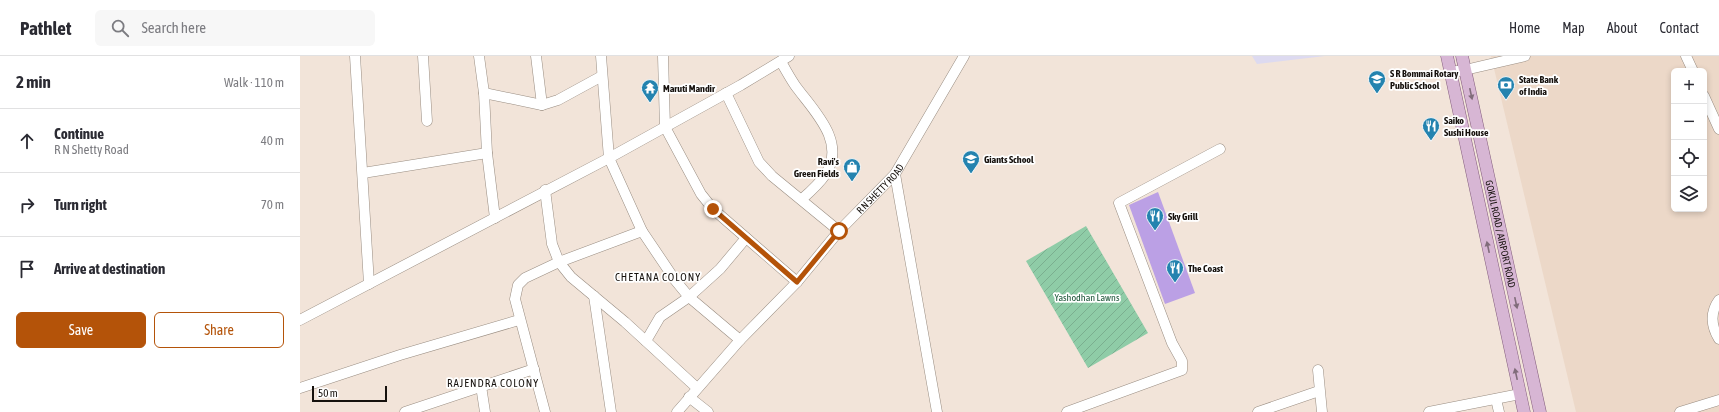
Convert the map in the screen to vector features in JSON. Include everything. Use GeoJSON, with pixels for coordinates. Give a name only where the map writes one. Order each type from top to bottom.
{"type":"FeatureCollection","features":[{"type":"Feature","properties":{"kind":"main road","name":"GOKUL ROAD / AIRPORT ROAD"},"geometry":{"type":"LineString","coordinates":[[1447,56],[1524,412]]}},
{"type":"Feature","properties":{"kind":"main road","name":"GOKUL ROAD / AIRPORT ROAD"},"geometry":{"type":"LineString","coordinates":[[1462,56],[1540,412]]}},
{"type":"Feature","properties":{"kind":"street"},"geometry":{"type":"LineString","coordinates":[[355,56],[369,284]]}},
{"type":"Feature","properties":{"kind":"street"},"geometry":{"type":"LineString","coordinates":[[423,56],[427,121]]}},
{"type":"Feature","properties":{"kind":"street"},"geometry":{"type":"LineString","coordinates":[[479,56],[484,94],[487,153],[495,218]]}},
{"type":"Feature","properties":{"kind":"street"},"geometry":{"type":"LineString","coordinates":[[536,56],[542,105]]}},
{"type":"Feature","properties":{"kind":"street"},"geometry":{"type":"LineString","coordinates":[[600,56],[609,158],[642,231],[675,280],[689,297],[740,340]]}},
{"type":"Feature","properties":{"kind":"street"},"geometry":{"type":"LineString","coordinates":[[663,56],[665,127],[701,194],[713,209],[797,282]]}},
{"type":"Feature","properties":{"kind":"street","name":"R N SHETTY ROAD"},"geometry":{"type":"LineString","coordinates":[[677,412],[740,340],[797,282],[839,231],[895,174],[964,56]]}},
{"type":"Feature","properties":{"kind":"street"},"geometry":{"type":"LineString","coordinates":[[1450,72],[1525,56]]}},
{"type":"Feature","properties":{"kind":"street"},"geometry":{"type":"LineString","coordinates":[[1686,56],[1692,68]]}},
{"type":"Feature","properties":{"kind":"street"},"geometry":{"type":"LineString","coordinates":[[300,320],[495,218],[545,190],[609,158],[785,59],[796,86],[826,127],[832,142],[832,159],[826,174],[802,199]]}},
{"type":"Feature","properties":{"kind":"street"},"geometry":{"type":"LineString","coordinates":[[484,94],[542,105],[558,100],[602,76]]}},
{"type":"Feature","properties":{"kind":"street"},"geometry":{"type":"LineString","coordinates":[[726,93],[758,162],[772,176],[802,199],[839,231]]}},
{"type":"Feature","properties":{"kind":"street"},"geometry":{"type":"LineString","coordinates":[[1707,103],[1719,129]]}},
{"type":"Feature","properties":{"kind":"street"},"geometry":{"type":"LineString","coordinates":[[1067,412],[1182,370],[1182,361],[1172,343],[1119,203],[1220,149]]}},
{"type":"Feature","properties":{"kind":"street"},"geometry":{"type":"LineString","coordinates":[[363,173],[487,153]]}},
{"type":"Feature","properties":{"kind":"street"},"geometry":{"type":"LineString","coordinates":[[895,174],[937,412]]}},
{"type":"Feature","properties":{"kind":"street"},"geometry":{"type":"LineString","coordinates":[[545,190],[552,244],[558,262],[571,277],[646,341],[697,388]]}},
{"type":"Feature","properties":{"kind":"street"},"geometry":{"type":"LineString","coordinates":[[545,412],[519,320],[515,299],[518,285],[525,278],[558,262],[642,231]]}},
{"type":"Feature","properties":{"kind":"street"},"geometry":{"type":"LineString","coordinates":[[646,341],[660,317],[689,297],[720,269],[746,238]]}},
{"type":"Feature","properties":{"kind":"street"},"geometry":{"type":"LineString","coordinates":[[594,296],[611,412]]}},
{"type":"Feature","properties":{"kind":"street"},"geometry":{"type":"LineString","coordinates":[[1719,300],[1715,306],[1712,316],[1715,332],[1719,339]]}},
{"type":"Feature","properties":{"kind":"street"},"geometry":{"type":"LineString","coordinates":[[300,388],[400,355],[519,320]]}},
{"type":"Feature","properties":{"kind":"street"},"geometry":{"type":"LineString","coordinates":[[405,412],[417,410],[481,386],[534,369]]}},
{"type":"Feature","properties":{"kind":"street"},"geometry":{"type":"LineString","coordinates":[[1318,370],[1322,412]]}},
{"type":"Feature","properties":{"kind":"street"},"geometry":{"type":"LineString","coordinates":[[481,386],[485,412]]}},
{"type":"Feature","properties":{"kind":"street"},"geometry":{"type":"LineString","coordinates":[[1258,412],[1319,391]]}},
{"type":"Feature","properties":{"kind":"street"},"geometry":{"type":"LineString","coordinates":[[1429,412],[1447,410],[1520,394]]}},
{"type":"Feature","properties":{"kind":"street"},"geometry":{"type":"LineString","coordinates":[[689,397],[708,412]]}},
{"type":"Feature","properties":{"kind":"street"},"geometry":{"type":"LineString","coordinates":[[1496,399],[1499,412]]}},
{"type":"Feature","properties":{"kind":"street"},"geometry":{"type":"LineString","coordinates":[[1680,412],[1719,400]]}},
{"type":"Feature","properties":{"kind":"shaded area"},"geometry":{"type":"Polygon","coordinates":[[[1252,56],[1325,56],[1257,64],[1252,56]]]}},
{"type":"Feature","properties":{"kind":"shaded area"},"geometry":{"type":"Polygon","coordinates":[[[1491,56],[1719,56],[1719,412],[1576,412],[1491,56]]]}},
{"type":"Feature","properties":{"kind":"green space","name":"Yashodhan Lawns"},"geometry":{"type":"Polygon","coordinates":[[[1086,226],[1148,333],[1088,368],[1026,261],[1086,226]]]}},
{"type":"Feature","properties":{"kind":"building"},"geometry":{"type":"Polygon","coordinates":[[[1158,192],[1195,293],[1165,304],[1129,205],[1158,192]]]}},
{"type":"Feature","properties":{"kind":"place","name":"S R Bommai Rotary Public School"},"geometry":{"type":"Point","coordinates":[1377,94]}},
{"type":"Feature","properties":{"kind":"place","name":"State Bank of India"},"geometry":{"type":"Point","coordinates":[1506,100]}},
{"type":"Feature","properties":{"kind":"place","name":"Maruti Mandir"},"geometry":{"type":"Point","coordinates":[650,103]}},
{"type":"Feature","properties":{"kind":"place","name":"Saiko Sushi House"},"geometry":{"type":"Point","coordinates":[1431,141]}},
{"type":"Feature","properties":{"kind":"place","name":"Giants School"},"geometry":{"type":"Point","coordinates":[971,174]}},
{"type":"Feature","properties":{"kind":"place","name":"Ravi's Green Fields"},"geometry":{"type":"Point","coordinates":[852,182]}},
{"type":"Feature","properties":{"kind":"place","name":"Sky Grill"},"geometry":{"type":"Point","coordinates":[1155,231]}},
{"type":"Feature","properties":{"kind":"place","name":"The Coast"},"geometry":{"type":"Point","coordinates":[1175,283]}},
{"type":"Feature","properties":{"kind":"district","name":"CHETANA COLONY"},"geometry":{"type":"Point","coordinates":[658,277]}},
{"type":"Feature","properties":{"kind":"district","name":"RAJENDRA COLONY"},"geometry":{"type":"Point","coordinates":[493,383]}},
{"type":"Feature","properties":{"kind":"route"},"geometry":{"type":"LineString","coordinates":[[713,209],[797,282],[839,231]]}}]}
